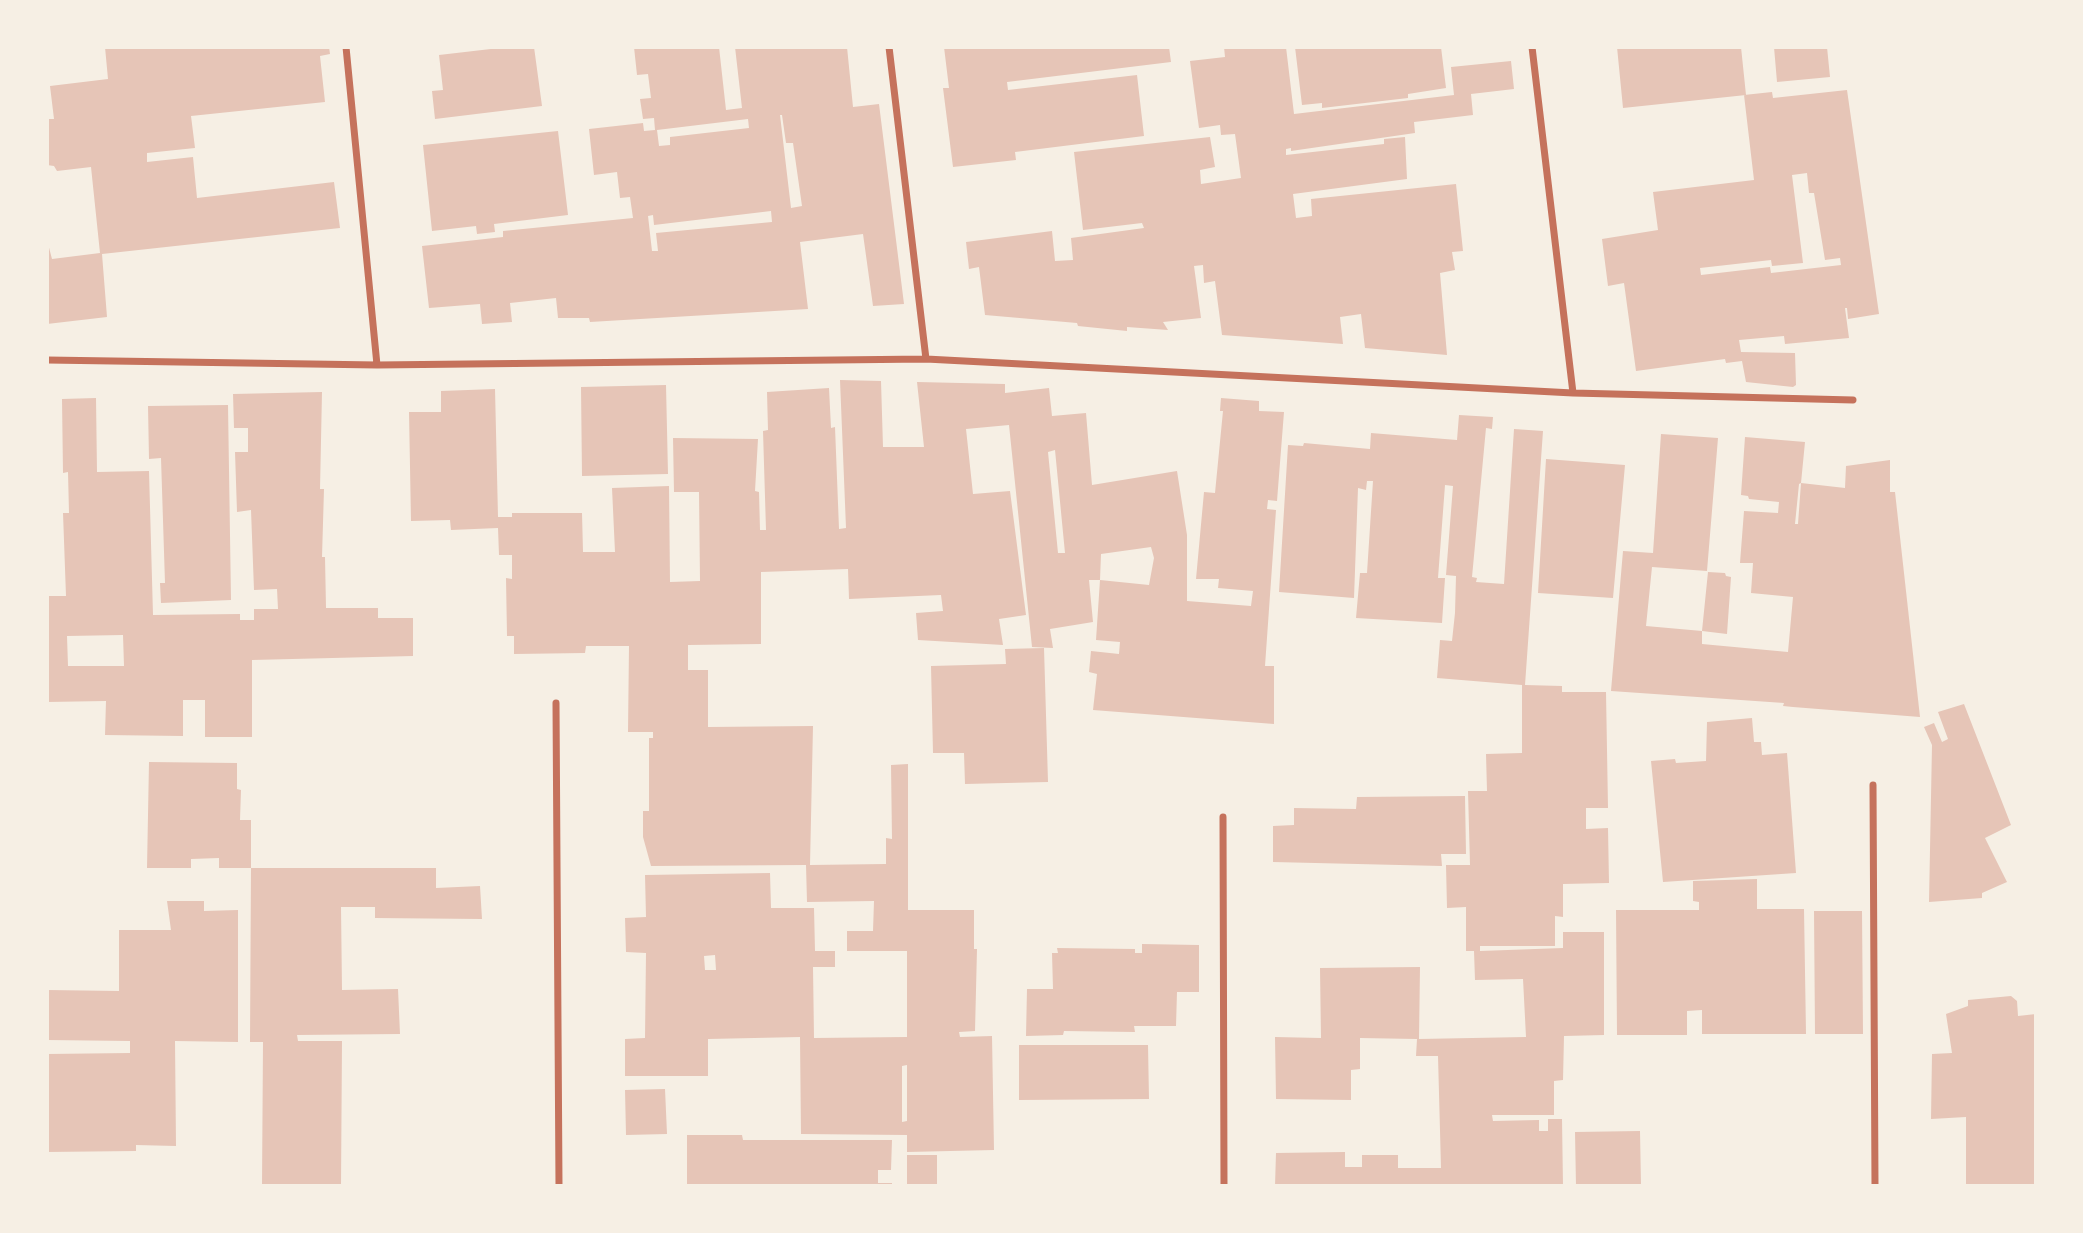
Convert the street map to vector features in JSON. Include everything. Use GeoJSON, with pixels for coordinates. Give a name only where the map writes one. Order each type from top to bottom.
{"type":"FeatureCollection","features":[{"type":"Feature","properties":{"kind":"street"},"geometry":{"type":"LineString","coordinates":[[346,47],[377,365]]}},
{"type":"Feature","properties":{"kind":"street"},"geometry":{"type":"LineString","coordinates":[[889,47],[926,359]]}},
{"type":"Feature","properties":{"kind":"street"},"geometry":{"type":"LineString","coordinates":[[1532,47],[1573,393]]}},
{"type":"Feature","properties":{"kind":"street"},"geometry":{"type":"LineString","coordinates":[[47,360],[377,365],[926,359],[1573,393],[1853,400]]}},
{"type":"Feature","properties":{"kind":"street"},"geometry":{"type":"LineString","coordinates":[[556,703],[559,1186]]}},
{"type":"Feature","properties":{"kind":"street"},"geometry":{"type":"LineString","coordinates":[[1873,785],[1875,1186]]}},
{"type":"Feature","properties":{"kind":"street"},"geometry":{"type":"LineString","coordinates":[[1223,817],[1224,1186]]}},
{"type":"Feature","properties":{"kind":"building"},"geometry":{"type":"Polygon","coordinates":[[[105,47],[329,47],[330,54],[320,56],[325,102],[191,116],[195,148],[147,153],[147,162],[193,157],[197,198],[334,182],[340,228],[102,254],[107,317],[47,324],[47,240],[52,259],[100,253],[91,167],[57,171],[54,166],[47,165],[47,119],[54,119],[50,86],[108,79],[105,47]]]}},
{"type":"Feature","properties":{"kind":"building"},"geometry":{"type":"Polygon","coordinates":[[[508,47],[534,47],[542,106],[435,119],[432,91],[443,90],[439,55],[508,47]]]}},
{"type":"Feature","properties":{"kind":"building"},"geometry":{"type":"Polygon","coordinates":[[[634,47],[719,47],[726,110],[742,108],[735,47],[847,47],[853,107],[879,104],[904,304],[873,306],[863,234],[800,242],[808,309],[590,322],[589,318],[558,318],[556,298],[510,303],[512,322],[482,324],[480,304],[429,308],[422,246],[503,237],[503,231],[633,218],[630,197],[620,198],[617,172],[594,175],[589,129],[643,123],[644,131],[655,130],[654,118],[643,119],[640,99],[651,98],[648,74],[637,75],[634,47]],[[780,115],[791,208],[802,206],[793,143],[786,143],[780,115]],[[748,119],[657,130],[659,146],[670,145],[670,137],[749,128],[748,119]],[[771,211],[654,225],[653,215],[648,216],[652,251],[658,251],[656,233],[772,222],[771,211]]]}},
{"type":"Feature","properties":{"kind":"building"},"geometry":{"type":"Polygon","coordinates":[[[944,47],[1169,47],[1171,62],[1007,82],[1008,90],[1137,75],[1144,136],[1015,152],[1016,160],[953,167],[943,88],[949,88],[944,47]]]}},
{"type":"Feature","properties":{"kind":"building"},"geometry":{"type":"Polygon","coordinates":[[[1224,47],[1286,47],[1294,114],[1454,95],[1451,67],[1511,61],[1514,89],[1471,94],[1473,115],[1414,122],[1415,133],[1291,151],[1291,148],[1286,149],[1286,155],[1384,144],[1384,139],[1405,137],[1407,179],[1293,194],[1296,218],[1312,216],[1311,199],[1456,184],[1463,251],[1452,252],[1455,270],[1440,273],[1447,355],[1365,348],[1361,314],[1340,317],[1343,344],[1222,335],[1215,281],[1204,283],[1203,265],[1194,266],[1201,318],[1163,322],[1168,330],[1127,327],[1127,331],[1078,326],[1077,323],[985,315],[979,267],[969,269],[966,242],[1052,231],[1055,261],[1073,260],[1071,238],[1144,228],[1142,223],[1083,230],[1074,152],[1210,137],[1215,167],[1200,170],[1201,184],[1241,178],[1235,134],[1221,135],[1220,125],[1199,128],[1190,61],[1225,57],[1224,47]]]}},
{"type":"Feature","properties":{"kind":"building"},"geometry":{"type":"Polygon","coordinates":[[[1295,47],[1441,47],[1446,88],[1408,94],[1408,98],[1322,108],[1322,103],[1302,105],[1295,47]]]}},
{"type":"Feature","properties":{"kind":"building"},"geometry":{"type":"Polygon","coordinates":[[[1617,47],[1741,47],[1746,95],[1623,108],[1617,47]]]}},
{"type":"Feature","properties":{"kind":"building"},"geometry":{"type":"Polygon","coordinates":[[[1774,47],[1827,47],[1830,77],[1777,82],[1774,47]]]}},
{"type":"Feature","properties":{"kind":"building"},"geometry":{"type":"Polygon","coordinates":[[[1847,90],[1879,314],[1848,319],[1845,308],[1849,338],[1785,344],[1784,336],[1739,340],[1741,352],[1795,353],[1796,385],[1793,387],[1746,382],[1742,361],[1726,363],[1725,359],[1636,371],[1624,283],[1608,286],[1602,239],[1658,230],[1653,192],[1754,180],[1744,95],[1772,92],[1773,98],[1847,90]],[[1807,173],[1792,175],[1803,263],[1772,266],[1771,260],[1700,268],[1701,275],[1770,267],[1771,273],[1841,265],[1840,258],[1825,260],[1814,193],[1809,193],[1807,173]]]}},
{"type":"Feature","properties":{"kind":"building"},"geometry":{"type":"Polygon","coordinates":[[[558,131],[568,215],[494,224],[495,232],[477,234],[476,226],[432,231],[423,145],[558,131]]]}},
{"type":"Feature","properties":{"kind":"building"},"geometry":{"type":"Polygon","coordinates":[[[840,380],[881,381],[883,447],[924,447],[917,382],[1005,384],[1005,393],[1049,388],[1052,416],[1086,413],[1092,485],[1177,471],[1187,535],[1187,601],[1251,606],[1253,591],[1218,588],[1219,579],[1196,579],[1204,492],[1215,493],[1223,411],[1220,411],[1221,398],[1259,401],[1259,411],[1284,412],[1277,501],[1268,500],[1267,509],[1276,510],[1265,666],[1274,666],[1274,724],[1093,710],[1097,674],[1089,672],[1091,651],[1119,654],[1120,642],[1096,640],[1100,580],[1089,580],[1093,622],[1050,629],[1053,648],[1032,647],[1009,425],[966,429],[973,494],[1010,491],[1026,615],[999,619],[1003,645],[918,640],[916,613],[943,611],[941,595],[849,599],[848,569],[761,572],[761,644],[688,645],[688,670],[708,670],[708,727],[813,726],[810,865],[886,864],[886,838],[892,839],[891,765],[908,764],[908,910],[974,910],[974,949],[977,949],[975,1031],[959,1032],[960,1037],[992,1036],[994,1150],[907,1152],[907,1135],[801,1134],[800,1037],[708,1039],[708,1076],[625,1076],[625,1039],[645,1038],[646,953],[626,952],[625,918],[646,917],[645,875],[770,873],[771,908],[814,908],[815,951],[835,951],[835,967],[813,967],[814,1038],[907,1037],[907,951],[847,951],[847,931],[873,931],[874,901],[807,902],[806,865],[651,866],[643,837],[643,811],[649,811],[649,738],[653,738],[653,732],[628,732],[629,646],[586,646],[585,653],[514,654],[514,636],[507,636],[506,578],[512,579],[512,555],[499,555],[498,528],[451,530],[450,520],[411,521],[409,412],[441,412],[441,391],[495,389],[498,517],[512,517],[512,513],[582,513],[583,552],[615,552],[612,488],[669,486],[670,582],[700,581],[699,492],[674,492],[673,438],[758,439],[755,491],[759,492],[760,530],[766,530],[763,431],[768,430],[767,392],[829,388],[831,428],[835,427],[839,529],[846,528],[840,380]],[[1055,450],[1048,452],[1058,553],[1065,553],[1055,450]],[[1151,547],[1101,554],[1100,580],[1149,585],[1154,558],[1151,547]],[[715,955],[704,956],[705,970],[716,970],[715,955]],[[907,1065],[902,1066],[902,1122],[907,1121],[907,1065]]]}},
{"type":"Feature","properties":{"kind":"building"},"geometry":{"type":"Polygon","coordinates":[[[666,385],[668,474],[582,476],[581,387],[666,385]]]}},
{"type":"Feature","properties":{"kind":"building"},"geometry":{"type":"Polygon","coordinates":[[[322,392],[320,489],[324,489],[322,557],[325,557],[326,608],[378,608],[378,618],[413,618],[413,656],[252,660],[252,737],[205,737],[205,700],[183,700],[183,736],[105,735],[106,701],[47,702],[47,596],[66,596],[63,513],[69,513],[68,472],[63,473],[62,399],[96,398],[97,472],[149,471],[153,615],[240,614],[240,620],[254,620],[254,609],[278,609],[277,589],[254,590],[251,510],[237,512],[235,452],[248,452],[248,428],[234,428],[233,394],[322,392]],[[123,635],[67,636],[68,666],[124,666],[123,635]]]}},
{"type":"Feature","properties":{"kind":"building"},"geometry":{"type":"Polygon","coordinates":[[[228,405],[231,600],[161,603],[160,583],[165,583],[161,458],[149,459],[148,406],[228,405]]]}},
{"type":"Feature","properties":{"kind":"building"},"geometry":{"type":"Polygon","coordinates":[[[1459,415],[1493,417],[1492,429],[1486,428],[1472,577],[1477,578],[1476,582],[1504,584],[1514,429],[1543,431],[1525,685],[1562,686],[1562,692],[1606,692],[1608,808],[1586,808],[1586,829],[1608,828],[1609,883],[1563,884],[1563,917],[1555,916],[1555,946],[1480,946],[1480,951],[1563,948],[1563,932],[1604,932],[1604,1035],[1564,1036],[1563,1080],[1554,1081],[1554,1115],[1492,1115],[1493,1121],[1539,1120],[1539,1131],[1548,1131],[1548,1119],[1562,1119],[1563,1186],[1275,1186],[1276,1153],[1345,1152],[1345,1167],[1362,1167],[1362,1155],[1398,1155],[1398,1168],[1441,1168],[1438,1056],[1416,1056],[1417,1039],[1360,1038],[1360,1069],[1351,1070],[1351,1100],[1276,1099],[1275,1037],[1321,1038],[1320,968],[1420,967],[1419,1039],[1526,1037],[1523,979],[1475,980],[1474,951],[1466,951],[1466,907],[1447,908],[1446,865],[1470,865],[1468,791],[1487,791],[1486,754],[1522,753],[1522,685],[1437,678],[1440,640],[1452,641],[1455,613],[1456,576],[1446,575],[1453,486],[1445,485],[1438,578],[1445,578],[1442,623],[1356,618],[1360,573],[1367,573],[1373,481],[1367,481],[1366,490],[1358,488],[1354,598],[1279,592],[1288,445],[1303,446],[1304,443],[1370,449],[1371,433],[1457,440],[1459,415]]]}},
{"type":"Feature","properties":{"kind":"building"},"geometry":{"type":"Polygon","coordinates":[[[1661,434],[1718,438],[1707,571],[1652,567],[1646,626],[1702,631],[1702,644],[1788,652],[1793,597],[1751,593],[1753,563],[1740,563],[1744,511],[1778,513],[1779,502],[1749,499],[1748,496],[1741,495],[1745,437],[1805,442],[1801,483],[1845,488],[1846,466],[1890,460],[1890,492],[1895,492],[1920,717],[1783,706],[1784,703],[1611,691],[1623,551],[1653,553],[1661,434]],[[1801,483],[1795,524],[1798,524],[1801,483]]]}},
{"type":"Feature","properties":{"kind":"building"},"geometry":{"type":"Polygon","coordinates":[[[1546,459],[1625,465],[1613,598],[1538,593],[1546,459]]]}},
{"type":"Feature","properties":{"kind":"building"},"geometry":{"type":"Polygon","coordinates":[[[1708,572],[1725,573],[1731,577],[1727,634],[1702,631],[1708,572]]]}},
{"type":"Feature","properties":{"kind":"building"},"geometry":{"type":"Polygon","coordinates":[[[1044,648],[1048,782],[965,784],[964,753],[933,753],[931,666],[1006,664],[1005,649],[1044,648]]]}},
{"type":"Feature","properties":{"kind":"building"},"geometry":{"type":"Polygon","coordinates":[[[1964,704],[2011,825],[1985,838],[2007,882],[1982,893],[1982,898],[1929,902],[1932,745],[1924,727],[1934,723],[1942,742],[1948,739],[1938,712],[1964,704]]]}},
{"type":"Feature","properties":{"kind":"building"},"geometry":{"type":"Polygon","coordinates":[[[1752,718],[1754,742],[1761,742],[1762,755],[1787,753],[1796,873],[1663,882],[1651,761],[1706,761],[1707,722],[1752,718]]]}},
{"type":"Feature","properties":{"kind":"building"},"geometry":{"type":"Polygon","coordinates":[[[149,762],[237,763],[237,789],[241,790],[240,820],[251,820],[251,868],[219,868],[219,858],[191,859],[191,868],[147,868],[149,762]]]}},
{"type":"Feature","properties":{"kind":"building"},"geometry":{"type":"Polygon","coordinates":[[[1465,796],[1466,854],[1441,854],[1442,866],[1273,862],[1273,826],[1294,825],[1294,808],[1356,809],[1357,797],[1465,796]]]}},
{"type":"Feature","properties":{"kind":"building"},"geometry":{"type":"Polygon","coordinates":[[[251,868],[436,868],[436,888],[480,886],[482,919],[375,918],[375,907],[341,907],[342,990],[398,989],[400,1034],[297,1035],[298,1041],[342,1041],[341,1186],[262,1186],[263,1042],[250,1042],[251,868]]]}},
{"type":"Feature","properties":{"kind":"building"},"geometry":{"type":"Polygon","coordinates":[[[1757,879],[1757,909],[1804,909],[1806,1034],[1702,1034],[1702,1010],[1687,1011],[1687,1035],[1617,1035],[1616,910],[1699,910],[1699,902],[1693,901],[1693,881],[1757,879]]]}},
{"type":"Feature","properties":{"kind":"building"},"geometry":{"type":"Polygon","coordinates":[[[167,901],[204,901],[204,911],[238,910],[238,1042],[175,1041],[176,1146],[136,1145],[136,1151],[47,1152],[47,1054],[130,1053],[130,1041],[47,1040],[47,990],[119,991],[119,930],[171,930],[167,901]]]}},
{"type":"Feature","properties":{"kind":"building"},"geometry":{"type":"Polygon","coordinates":[[[1814,911],[1862,911],[1863,1034],[1815,1034],[1814,911]]]}},
{"type":"Feature","properties":{"kind":"building"},"geometry":{"type":"Polygon","coordinates":[[[1142,944],[1199,945],[1199,992],[1177,992],[1176,1026],[1134,1026],[1135,1032],[1064,1031],[1063,1035],[1026,1036],[1027,989],[1053,989],[1052,953],[1058,953],[1057,948],[1135,949],[1135,953],[1142,953],[1142,944]]]}},
{"type":"Feature","properties":{"kind":"building"},"geometry":{"type":"Polygon","coordinates":[[[2011,996],[2017,1001],[2018,1016],[2036,1014],[2036,1186],[1966,1186],[1966,1117],[1931,1119],[1932,1054],[1952,1053],[1946,1014],[1968,1006],[1968,1000],[2011,996]]]}},
{"type":"Feature","properties":{"kind":"building"},"geometry":{"type":"Polygon","coordinates":[[[1019,1045],[1148,1045],[1149,1099],[1019,1100],[1019,1045]]]}},
{"type":"Feature","properties":{"kind":"building"},"geometry":{"type":"Polygon","coordinates":[[[665,1089],[667,1134],[626,1135],[625,1090],[665,1089]]]}},
{"type":"Feature","properties":{"kind":"building"},"geometry":{"type":"Polygon","coordinates":[[[1640,1131],[1641,1186],[1576,1186],[1575,1132],[1640,1131]]]}},
{"type":"Feature","properties":{"kind":"building"},"geometry":{"type":"Polygon","coordinates":[[[687,1135],[742,1135],[743,1140],[892,1140],[891,1170],[878,1170],[878,1183],[892,1183],[892,1186],[687,1186],[687,1135]]]}},
{"type":"Feature","properties":{"kind":"building"},"geometry":{"type":"Polygon","coordinates":[[[907,1155],[937,1155],[937,1186],[907,1186],[907,1155]]]}}]}
